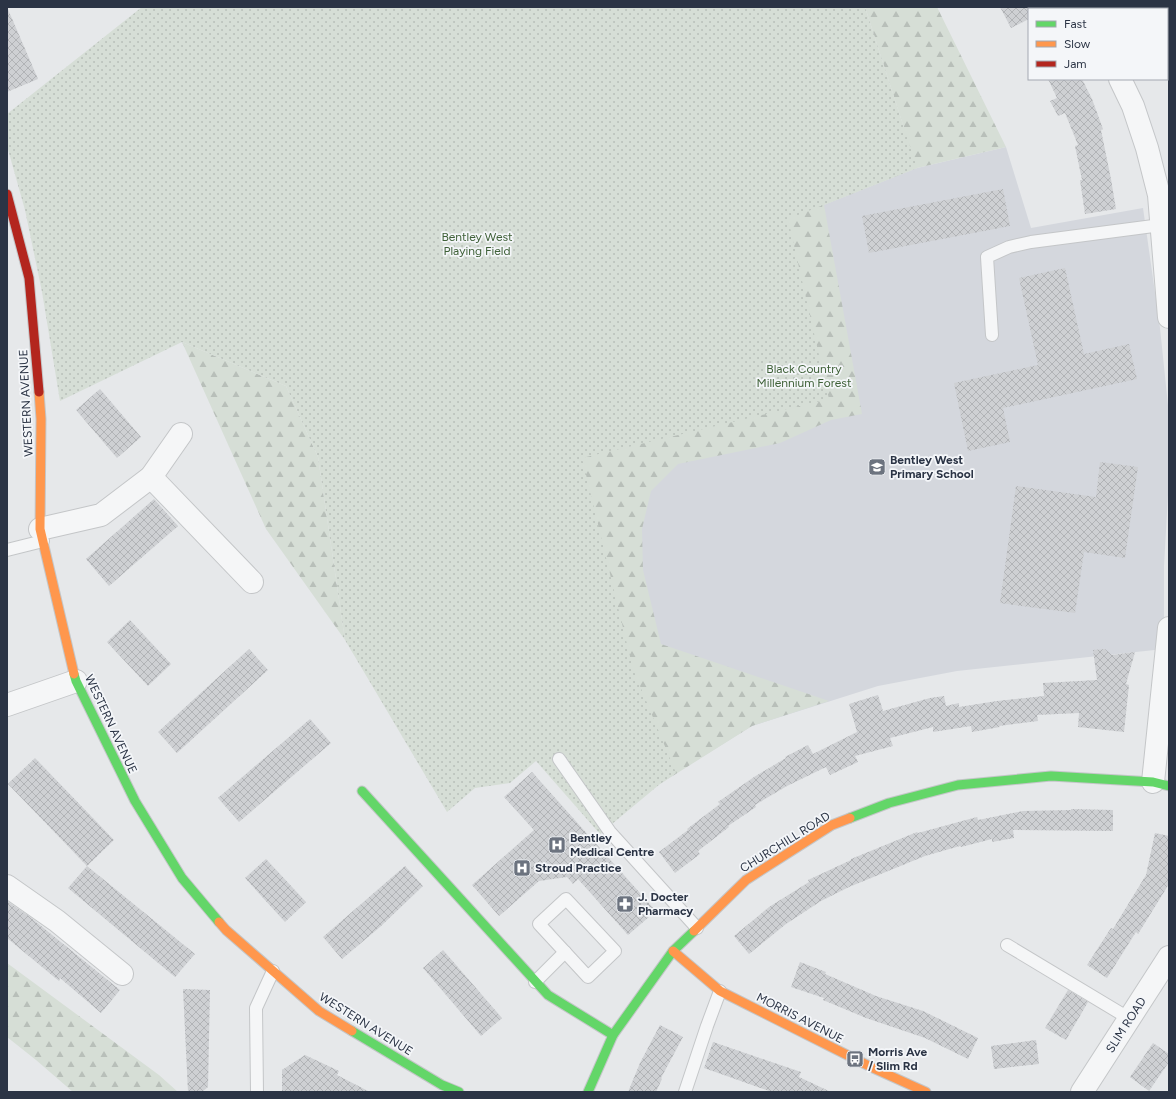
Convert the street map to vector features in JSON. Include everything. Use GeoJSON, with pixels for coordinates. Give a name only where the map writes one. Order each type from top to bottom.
{"type":"FeatureCollection","features":[{"type":"Feature","properties":{"kind":"street"},"geometry":{"type":"LineString","coordinates":[[1120,80],[1133,106],[1164,194],[1161,225],[1169,318]]}},
{"type":"Feature","properties":{"kind":"street","name":"WESTERN AVENUE"},"geometry":{"type":"LineString","coordinates":[[8,198],[29,278],[41,420],[42,535],[76,681],[135,801],[182,878],[226,930],[319,1011],[442,1085],[459,1092]]}},
{"type":"Feature","properties":{"kind":"street"},"geometry":{"type":"LineString","coordinates":[[42,535],[101,515],[152,477],[181,434]]}},
{"type":"Feature","properties":{"kind":"street"},"geometry":{"type":"LineString","coordinates":[[152,477],[252,582]]}},
{"type":"Feature","properties":{"kind":"street"},"geometry":{"type":"LineString","coordinates":[[1161,784],[1169,628]]}},
{"type":"Feature","properties":{"kind":"street"},"geometry":{"type":"LineString","coordinates":[[7,705],[76,681]]}},
{"type":"Feature","properties":{"kind":"street","name":"CHURCHILL ROAD"},"geometry":{"type":"LineString","coordinates":[[588,1092],[613,1035],[673,951],[746,880],[832,825],[890,803],[958,785],[1051,776],[1161,784]]}},
{"type":"Feature","properties":{"kind":"street"},"geometry":{"type":"LineString","coordinates":[[362,791],[548,995],[613,1035]]}},
{"type":"Feature","properties":{"kind":"street"},"geometry":{"type":"LineString","coordinates":[[7,886],[57,921],[122,974]]}},
{"type":"Feature","properties":{"kind":"street","name":"MORRIS AVENUE"},"geometry":{"type":"LineString","coordinates":[[673,951],[720,990],[872,1068],[926,1092]]}},
{"type":"Feature","properties":{"kind":"street","name":"SLIM ROAD"},"geometry":{"type":"LineString","coordinates":[[1082,1092],[1130,1019],[1166,971]]}},
{"type":"Feature","properties":{"kind":"lane"},"geometry":{"type":"LineString","coordinates":[[992,335],[987,257],[1009,247],[1031,242],[1161,225]]}},
{"type":"Feature","properties":{"kind":"lane"},"geometry":{"type":"LineString","coordinates":[[7,550],[42,535]]}},
{"type":"Feature","properties":{"kind":"lane"},"geometry":{"type":"LineString","coordinates":[[559,758],[610,832],[697,928]]}},
{"type":"Feature","properties":{"kind":"lane"},"geometry":{"type":"LineString","coordinates":[[566,899],[615,951],[588,977],[565,952],[539,924],[566,899]]}},
{"type":"Feature","properties":{"kind":"lane"},"geometry":{"type":"LineString","coordinates":[[1007,945],[1130,1019]]}},
{"type":"Feature","properties":{"kind":"lane"},"geometry":{"type":"LineString","coordinates":[[535,982],[565,952]]}},
{"type":"Feature","properties":{"kind":"lane"},"geometry":{"type":"LineString","coordinates":[[257,1092],[256,1008],[273,971]]}},
{"type":"Feature","properties":{"kind":"lane"},"geometry":{"type":"LineString","coordinates":[[685,1092],[720,990]]}},
{"type":"Feature","properties":{"kind":"shaded area","name":"Bentley West Primary School"},"geometry":{"type":"Polygon","coordinates":[[[1006,147],[1031,228],[1143,208],[1160,328],[1169,415],[1169,477],[1164,566],[1164,649],[957,671],[878,686],[752,726],[676,773],[582,458],[788,219],[917,168],[1006,147]]]}},
{"type":"Feature","properties":{"kind":"green space","name":"Bentley West Playing Field"},"geometry":{"type":"Polygon","coordinates":[[[142,7],[865,7],[917,168],[788,219],[829,399],[582,458],[633,669],[676,773],[660,784],[600,834],[536,761],[510,783],[475,788],[447,812],[345,640],[318,457],[286,386],[182,342],[60,401],[42,292],[25,210],[7,146],[7,114],[142,7]]]}},
{"type":"Feature","properties":{"kind":"green space","name":"Black Country Millennium Forest"},"geometry":{"type":"Polygon","coordinates":[[[865,7],[937,7],[1006,147],[917,168],[824,205],[862,414],[831,420],[780,443],[678,464],[651,491],[642,529],[643,570],[661,644],[829,701],[752,726],[660,784],[626,666],[576,431],[775,208],[904,128],[865,7]]]}},
{"type":"Feature","properties":{"kind":"green space"},"geometry":{"type":"Polygon","coordinates":[[[182,342],[286,386],[318,457],[345,640],[266,529],[182,342]]]}},
{"type":"Feature","properties":{"kind":"green space"},"geometry":{"type":"Polygon","coordinates":[[[7,963],[159,1075],[178,1092],[73,1092],[7,1037],[7,963]]]}},
{"type":"Feature","properties":{"kind":"building"},"geometry":{"type":"Polygon","coordinates":[[[7,7],[38,79],[7,92],[7,7]]]}},
{"type":"Feature","properties":{"kind":"building"},"geometry":{"type":"Polygon","coordinates":[[[1000,7],[1052,7],[1028,8],[1028,20],[1011,28],[1000,7]]]}},
{"type":"Feature","properties":{"kind":"building"},"geometry":{"type":"Polygon","coordinates":[[[1048,80],[1082,80],[1092,99],[1103,129],[1101,130],[1116,209],[1085,214],[1080,180],[1082,180],[1075,146],[1078,145],[1065,113],[1058,116],[1050,101],[1057,98],[1048,80]]]}},
{"type":"Feature","properties":{"kind":"building"},"geometry":{"type":"Polygon","coordinates":[[[1003,189],[1010,226],[869,253],[862,216],[1003,189]]]}},
{"type":"Feature","properties":{"kind":"building"},"geometry":{"type":"Polygon","coordinates":[[[1065,268],[1084,354],[1129,344],[1137,379],[1003,408],[1010,442],[968,451],[954,383],[1038,365],[1019,278],[1065,268]]]}},
{"type":"Feature","properties":{"kind":"building"},"geometry":{"type":"Polygon","coordinates":[[[100,389],[141,437],[117,458],[76,410],[100,389]]]}},
{"type":"Feature","properties":{"kind":"building"},"geometry":{"type":"Polygon","coordinates":[[[1100,462],[1138,467],[1125,558],[1084,552],[1075,613],[1000,603],[1016,486],[1096,497],[1100,462]]]}},
{"type":"Feature","properties":{"kind":"building"},"geometry":{"type":"Polygon","coordinates":[[[154,499],[178,526],[109,586],[86,559],[154,499]]]}},
{"type":"Feature","properties":{"kind":"building"},"geometry":{"type":"Polygon","coordinates":[[[130,620],[171,664],[148,686],[107,642],[130,620]]]}},
{"type":"Feature","properties":{"kind":"building"},"geometry":{"type":"Polygon","coordinates":[[[249,649],[268,670],[177,753],[158,732],[249,649]]]}},
{"type":"Feature","properties":{"kind":"building"},"geometry":{"type":"Polygon","coordinates":[[[1105,649],[1112,655],[1135,652],[1126,684],[1129,685],[1124,732],[1078,727],[1079,713],[1037,715],[1038,721],[999,726],[1000,727],[972,732],[971,726],[933,732],[933,727],[890,738],[893,746],[855,756],[858,762],[830,775],[826,767],[787,786],[755,805],[756,807],[728,826],[729,827],[698,851],[700,854],[675,873],[659,852],[720,804],[718,802],[754,777],[786,758],[785,757],[808,745],[813,754],[857,732],[849,704],[878,695],[883,711],[930,698],[944,696],[946,706],[959,703],[959,707],[1044,696],[1043,683],[1097,680],[1093,650],[1105,649]]]}},
{"type":"Feature","properties":{"kind":"building"},"geometry":{"type":"Polygon","coordinates":[[[310,719],[331,743],[239,822],[218,798],[310,719]]]}},
{"type":"Feature","properties":{"kind":"building"},"geometry":{"type":"Polygon","coordinates":[[[35,758],[114,840],[87,866],[8,784],[35,758]]]}},
{"type":"Feature","properties":{"kind":"building","name":"Bentley Medical Centre"},"geometry":{"type":"Polygon","coordinates":[[[532,772],[656,911],[628,935],[578,879],[573,884],[567,877],[539,881],[499,916],[472,885],[534,830],[504,797],[532,772]]]}},
{"type":"Feature","properties":{"kind":"building"},"geometry":{"type":"Polygon","coordinates":[[[1071,809],[1113,810],[1113,831],[1013,830],[1014,838],[992,842],[992,839],[925,856],[849,887],[821,901],[786,924],[749,954],[734,936],[769,907],[809,882],[808,880],[851,859],[917,832],[918,833],[977,817],[978,820],[1023,811],[1071,809]]]}},
{"type":"Feature","properties":{"kind":"building"},"geometry":{"type":"Polygon","coordinates":[[[1155,833],[1169,836],[1169,884],[1138,934],[1136,932],[1107,978],[1087,965],[1111,928],[1113,929],[1146,875],[1155,833]]]}},
{"type":"Feature","properties":{"kind":"building"},"geometry":{"type":"Polygon","coordinates":[[[266,859],[306,902],[285,922],[245,878],[266,859]]]}},
{"type":"Feature","properties":{"kind":"building"},"geometry":{"type":"Polygon","coordinates":[[[87,866],[195,954],[175,977],[68,888],[87,866]]]}},
{"type":"Feature","properties":{"kind":"building"},"geometry":{"type":"Polygon","coordinates":[[[405,866],[423,886],[380,927],[342,959],[323,937],[405,866]]]}},
{"type":"Feature","properties":{"kind":"building"},"geometry":{"type":"Polygon","coordinates":[[[7,901],[30,917],[120,990],[101,1013],[60,978],[59,981],[7,938],[7,901]]]}},
{"type":"Feature","properties":{"kind":"building"},"geometry":{"type":"Polygon","coordinates":[[[443,950],[502,1018],[481,1036],[423,968],[443,950]]]}},
{"type":"Feature","properties":{"kind":"building"},"geometry":{"type":"Polygon","coordinates":[[[800,962],[826,972],[825,974],[876,996],[923,1011],[978,1038],[968,1059],[925,1038],[866,1018],[823,1000],[824,998],[791,987],[800,962]]]}},
{"type":"Feature","properties":{"kind":"building"},"geometry":{"type":"Polygon","coordinates":[[[183,989],[210,990],[208,1087],[202,1092],[188,1092],[183,989]]]}},
{"type":"Feature","properties":{"kind":"building"},"geometry":{"type":"Polygon","coordinates":[[[1068,990],[1088,1002],[1066,1040],[1045,1028],[1068,990]]]}},
{"type":"Feature","properties":{"kind":"building"},"geometry":{"type":"Polygon","coordinates":[[[660,1025],[683,1037],[661,1078],[662,1079],[656,1092],[628,1092],[640,1063],[660,1025]]]}},
{"type":"Feature","properties":{"kind":"building"},"geometry":{"type":"Polygon","coordinates":[[[1036,1040],[1039,1064],[994,1069],[991,1046],[1036,1040]]]}},
{"type":"Feature","properties":{"kind":"building"},"geometry":{"type":"Polygon","coordinates":[[[713,1042],[801,1072],[799,1077],[831,1092],[772,1092],[704,1068],[713,1042]]]}},
{"type":"Feature","properties":{"kind":"building"},"geometry":{"type":"Polygon","coordinates":[[[1153,1043],[1169,1054],[1169,1062],[1149,1091],[1130,1077],[1153,1043]]]}},
{"type":"Feature","properties":{"kind":"building"},"geometry":{"type":"Polygon","coordinates":[[[305,1055],[339,1071],[337,1075],[370,1092],[282,1092],[282,1070],[305,1055]]]}},
{"type":"Feature","properties":{"kind":"traffic: fast"},"geometry":{"type":"LineString","coordinates":[[74,674],[76,681],[135,801],[182,878],[219,922]]}},
{"type":"Feature","properties":{"kind":"traffic: fast"},"geometry":{"type":"LineString","coordinates":[[850,818],[889,803],[958,785],[1051,776],[1153,782],[1169,786]]}},
{"type":"Feature","properties":{"kind":"traffic: fast"},"geometry":{"type":"LineString","coordinates":[[362,791],[548,995],[613,1035]]}},
{"type":"Feature","properties":{"kind":"traffic: fast"},"geometry":{"type":"LineString","coordinates":[[588,1092],[613,1035],[673,951],[694,931]]}},
{"type":"Feature","properties":{"kind":"traffic: fast"},"geometry":{"type":"LineString","coordinates":[[352,1031],[442,1085],[459,1092]]}},
{"type":"Feature","properties":{"kind":"traffic: slow"},"geometry":{"type":"LineString","coordinates":[[39,392],[41,419],[40,529],[74,674]]}},
{"type":"Feature","properties":{"kind":"traffic: slow"},"geometry":{"type":"LineString","coordinates":[[694,931],[746,880],[832,825],[850,818]]}},
{"type":"Feature","properties":{"kind":"traffic: slow"},"geometry":{"type":"LineString","coordinates":[[219,922],[226,930],[319,1011],[352,1031]]}},
{"type":"Feature","properties":{"kind":"traffic: slow"},"geometry":{"type":"LineString","coordinates":[[673,951],[720,991],[873,1068],[926,1092]]}},
{"type":"Feature","properties":{"kind":"traffic: jam"},"geometry":{"type":"LineString","coordinates":[[7,194],[29,278],[39,392]]}},
{"type":"Feature","properties":{"kind":"place","name":"Bentley West Primary School"},"geometry":{"type":"Point","coordinates":[877,467]}},
{"type":"Feature","properties":{"kind":"place","name":"Bentley Medical Centre"},"geometry":{"type":"Point","coordinates":[557,845]}},
{"type":"Feature","properties":{"kind":"place","name":"Stroud Practice"},"geometry":{"type":"Point","coordinates":[522,868]}},
{"type":"Feature","properties":{"kind":"place","name":"J. Docter Pharmacy"},"geometry":{"type":"Point","coordinates":[625,904]}},
{"type":"Feature","properties":{"kind":"place","name":"Morris Ave / Slim Rd"},"geometry":{"type":"Point","coordinates":[855,1059]}}]}
